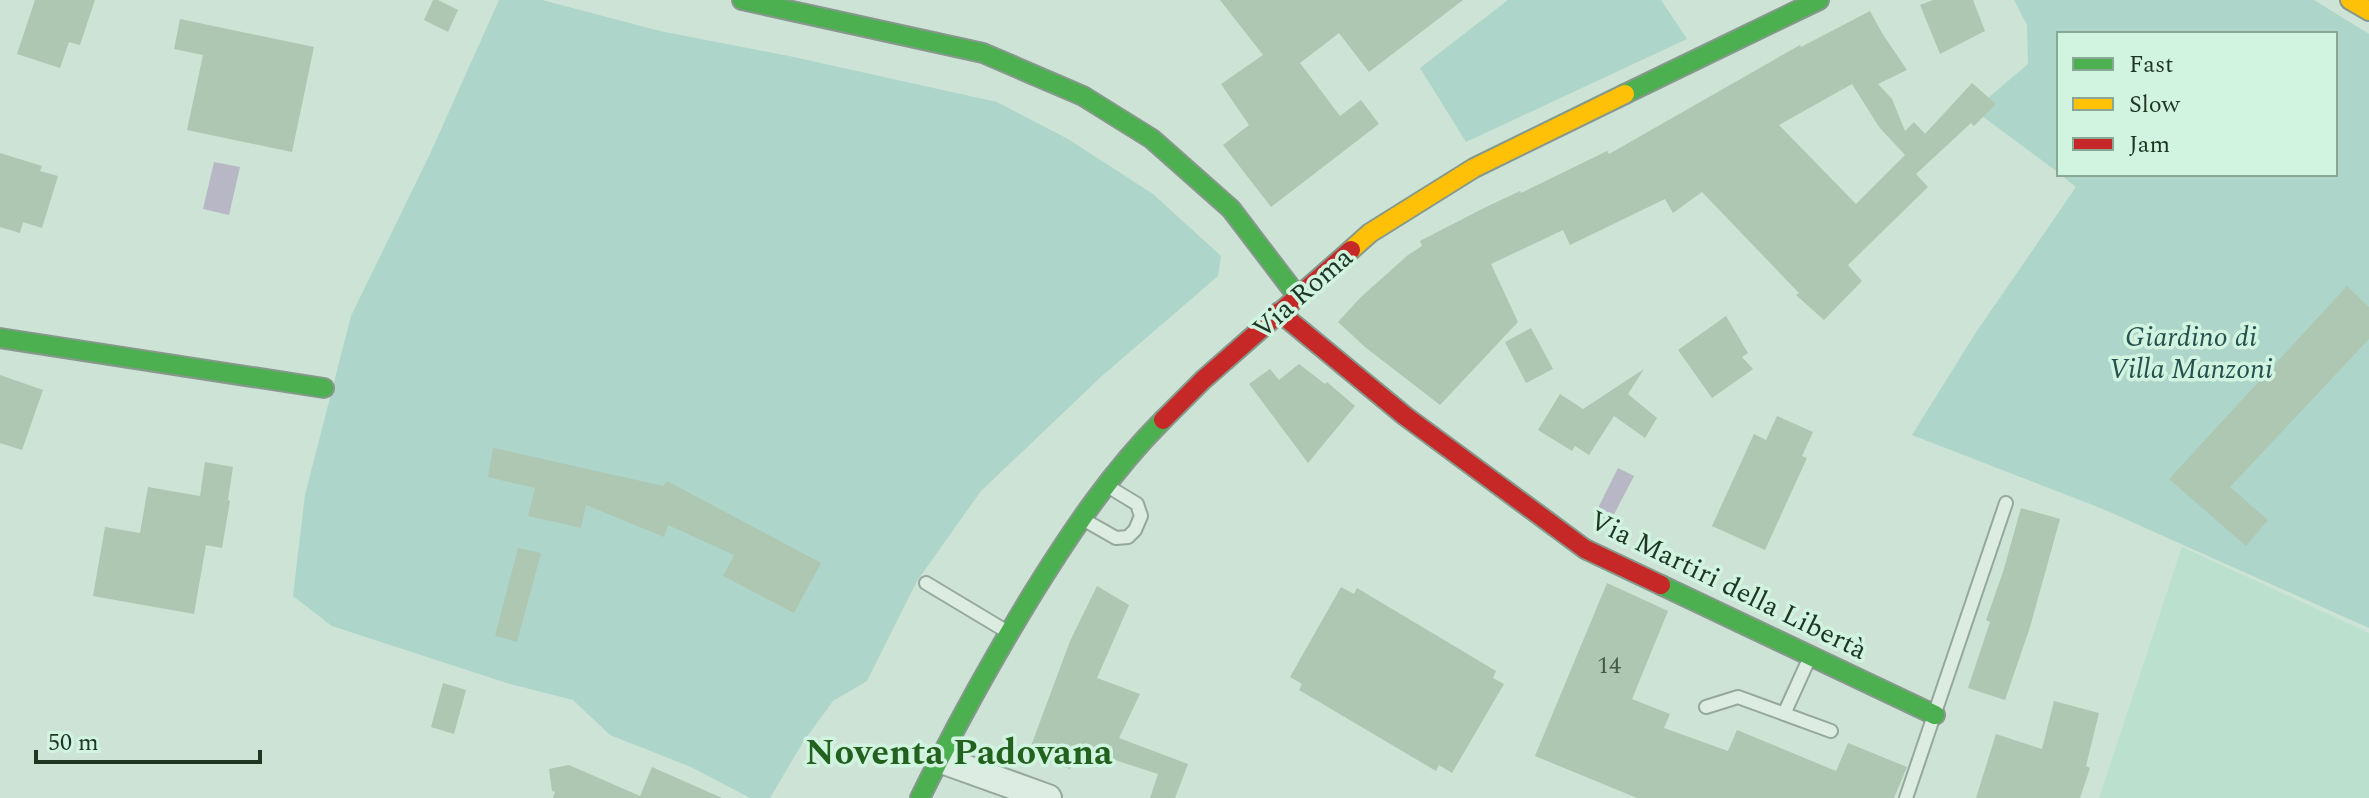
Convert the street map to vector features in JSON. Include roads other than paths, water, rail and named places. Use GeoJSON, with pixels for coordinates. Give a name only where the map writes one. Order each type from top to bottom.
{"type":"FeatureCollection","features":[{"type":"Feature","properties":{"kind":"street"},"geometry":{"type":"LineString","coordinates":[[742,0],[983,53],[1083,96],[1152,139],[1231,209],[1298,297]]}},
{"type":"Feature","properties":{"kind":"street","name":"Via Roma"},"geometry":{"type":"LineString","coordinates":[[920,798],[1009,633],[1106,485],[1133,450],[1203,380],[1279,312],[1370,233],[1474,168],[1819,0]]}},
{"type":"Feature","properties":{"kind":"street"},"geometry":{"type":"LineString","coordinates":[[2350,0],[2369,11]]}},
{"type":"Feature","properties":{"kind":"street","name":"Via Martiri della Libertà"},"geometry":{"type":"LineString","coordinates":[[1279,312],[1405,416],[1585,549],[1935,715]]}},
{"type":"Feature","properties":{"kind":"street"},"geometry":{"type":"LineString","coordinates":[[0,338],[324,388]]}},
{"type":"Feature","properties":{"kind":"street"},"geometry":{"type":"LineString","coordinates":[[939,759],[1048,798]]}},
{"type":"Feature","properties":{"kind":"lane"},"geometry":{"type":"LineString","coordinates":[[1081,519],[1116,538],[1128,537],[1135,530],[1141,516],[1137,504],[1106,485]]}},
{"type":"Feature","properties":{"kind":"lane"},"geometry":{"type":"LineString","coordinates":[[1906,798],[2006,503]]}},
{"type":"Feature","properties":{"kind":"lane"},"geometry":{"type":"LineString","coordinates":[[926,583],[1009,633]]}},
{"type":"Feature","properties":{"kind":"lane"},"geometry":{"type":"LineString","coordinates":[[1784,714],[1810,656]]}},
{"type":"Feature","properties":{"kind":"lane"},"geometry":{"type":"LineString","coordinates":[[1706,707],[1738,697],[1831,731]]}},
{"type":"Feature","properties":{"kind":"district","name":"Noventa Padovana"},"geometry":{"type":"Point","coordinates":[959,751]}},
{"type":"Feature","properties":{"kind":"park label","name":"Giardino di Villa Manzoni"},"geometry":{"type":"Point","coordinates":[2191,352]}}]}
